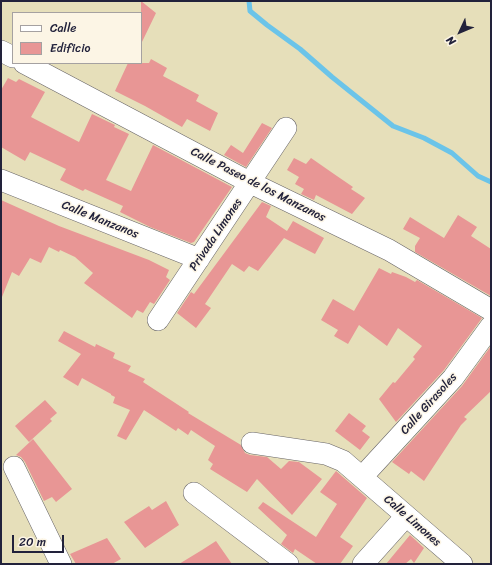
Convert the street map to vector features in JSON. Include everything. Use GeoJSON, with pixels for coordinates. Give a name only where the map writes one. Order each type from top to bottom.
{"type":"FeatureCollection","features":[{"type":"Feature","properties":{"kind":"street"},"geometry":{"type":"LineString","coordinates":[[1,51],[12,56]]}},
{"type":"Feature","properties":{"kind":"street","name":"Calle Paseo de los Manzanos"},"geometry":{"type":"LineString","coordinates":[[26,64],[251,183],[389,250],[491,310]]}},
{"type":"Feature","properties":{"kind":"street","name":"Privada Limones"},"geometry":{"type":"LineString","coordinates":[[158,320],[251,183],[286,128]]}},
{"type":"Feature","properties":{"kind":"street","name":"Calle Manzanos"},"geometry":{"type":"LineString","coordinates":[[1,180],[199,259]]}},
{"type":"Feature","properties":{"kind":"street","name":"Calle Girasoles"},"geometry":{"type":"LineString","coordinates":[[362,478],[453,378],[491,326]]}},
{"type":"Feature","properties":{"kind":"street"},"geometry":{"type":"LineString","coordinates":[[252,443],[326,454],[343,462],[362,478]]}},
{"type":"Feature","properties":{"kind":"street"},"geometry":{"type":"LineString","coordinates":[[14,467],[61,564]]}},
{"type":"Feature","properties":{"kind":"street","name":"Calle Limones"},"geometry":{"type":"LineString","coordinates":[[362,478],[462,564]]}},
{"type":"Feature","properties":{"kind":"street"},"geometry":{"type":"LineString","coordinates":[[194,493],[288,564]]}},
{"type":"Feature","properties":{"kind":"street"},"geometry":{"type":"LineString","coordinates":[[363,564],[406,516]]}},
{"type":"Feature","properties":{"kind":"building"},"geometry":{"type":"Polygon","coordinates":[[[141,1],[156,13],[142,42],[142,12],[141,1]]]}},
{"type":"Feature","properties":{"kind":"building"},"geometry":{"type":"Polygon","coordinates":[[[151,59],[167,68],[163,76],[199,95],[196,101],[218,113],[210,131],[187,119],[182,127],[115,91],[128,64],[149,63],[151,59]]]}},
{"type":"Feature","properties":{"kind":"building"},"geometry":{"type":"Polygon","coordinates":[[[8,78],[16,82],[19,79],[45,92],[31,117],[79,142],[92,114],[115,125],[114,127],[129,134],[106,180],[131,191],[153,145],[232,187],[194,242],[191,243],[150,227],[120,212],[123,206],[85,189],[83,191],[60,180],[66,169],[30,152],[25,161],[1,147],[1,90],[8,78]]]}},
{"type":"Feature","properties":{"kind":"building"},"geometry":{"type":"Polygon","coordinates":[[[262,123],[272,128],[246,167],[224,155],[231,145],[243,153],[262,123]]]}},
{"type":"Feature","properties":{"kind":"building"},"geometry":{"type":"Polygon","coordinates":[[[294,158],[306,164],[311,158],[353,187],[351,189],[365,198],[352,214],[316,195],[314,200],[301,194],[304,189],[295,184],[299,177],[287,170],[294,158]]]}},
{"type":"Feature","properties":{"kind":"building"},"geometry":{"type":"Polygon","coordinates":[[[1,200],[59,226],[149,260],[169,270],[166,277],[170,280],[154,304],[150,302],[143,313],[137,310],[132,318],[84,283],[93,273],[75,257],[49,247],[41,263],[30,258],[19,276],[12,272],[1,297],[1,200]]]}},
{"type":"Feature","properties":{"kind":"building"},"geometry":{"type":"Polygon","coordinates":[[[262,202],[271,206],[266,217],[287,231],[293,221],[324,238],[315,254],[284,238],[258,271],[249,266],[244,272],[232,264],[205,304],[211,308],[196,328],[177,313],[191,292],[194,294],[262,202]]]}},
{"type":"Feature","properties":{"kind":"building"},"geometry":{"type":"Polygon","coordinates":[[[458,215],[477,227],[471,236],[491,249],[491,296],[415,252],[415,246],[420,238],[403,229],[410,217],[444,238],[458,215]]]}},
{"type":"Feature","properties":{"kind":"building"},"geometry":{"type":"Polygon","coordinates":[[[379,268],[391,274],[392,272],[406,277],[415,282],[417,280],[482,318],[444,370],[396,422],[379,399],[415,359],[413,357],[422,346],[398,328],[387,346],[359,325],[348,344],[334,336],[338,330],[321,320],[333,299],[354,311],[379,268]]]}},
{"type":"Feature","properties":{"kind":"building"},"geometry":{"type":"Polygon","coordinates":[[[64,331],[95,347],[96,344],[115,353],[113,358],[131,366],[128,371],[145,379],[143,382],[189,412],[188,413],[241,445],[245,453],[267,457],[281,469],[289,461],[299,462],[322,479],[292,515],[257,479],[247,492],[210,469],[213,464],[208,460],[215,446],[191,430],[188,435],[178,428],[176,431],[144,410],[126,440],[117,436],[130,410],[113,403],[115,397],[82,378],[78,386],[63,377],[81,354],[58,341],[64,331]]]}},
{"type":"Feature","properties":{"kind":"building"},"geometry":{"type":"Polygon","coordinates":[[[491,346],[491,391],[464,417],[467,419],[461,425],[424,481],[411,471],[409,474],[392,462],[462,386],[491,346]]]}},
{"type":"Feature","properties":{"kind":"building"},"geometry":{"type":"Polygon","coordinates":[[[45,400],[57,413],[50,419],[52,421],[29,442],[15,426],[45,400]]]}},
{"type":"Feature","properties":{"kind":"building"},"geometry":{"type":"Polygon","coordinates":[[[349,413],[366,426],[362,431],[370,437],[360,450],[335,431],[349,413]]]}},
{"type":"Feature","properties":{"kind":"building"},"geometry":{"type":"Polygon","coordinates":[[[33,439],[72,489],[56,502],[52,497],[44,501],[25,462],[21,457],[16,455],[33,439]]]}},
{"type":"Feature","properties":{"kind":"building"},"geometry":{"type":"Polygon","coordinates":[[[336,471],[367,498],[340,537],[353,546],[340,564],[317,564],[295,549],[293,553],[281,544],[287,535],[258,508],[263,502],[316,537],[337,504],[320,492],[336,471]]]}},
{"type":"Feature","properties":{"kind":"building"},"geometry":{"type":"Polygon","coordinates":[[[166,501],[179,525],[145,548],[124,522],[149,506],[152,510],[166,501]]]}},
{"type":"Feature","properties":{"kind":"building"},"geometry":{"type":"Polygon","coordinates":[[[410,535],[424,548],[414,563],[411,559],[405,564],[386,564],[410,535]]]}},
{"type":"Feature","properties":{"kind":"building"},"geometry":{"type":"Polygon","coordinates":[[[107,538],[121,559],[112,564],[76,564],[70,554],[107,538]]]}},
{"type":"Feature","properties":{"kind":"building"},"geometry":{"type":"Polygon","coordinates":[[[216,541],[232,564],[179,564],[202,550],[216,541]]]}},
{"type":"Feature","properties":{"kind":"waterway"},"geometry":{"type":"LineString","coordinates":[[249,1],[250,11],[300,49],[393,126],[424,138],[452,153],[478,176],[491,182]]}}]}
